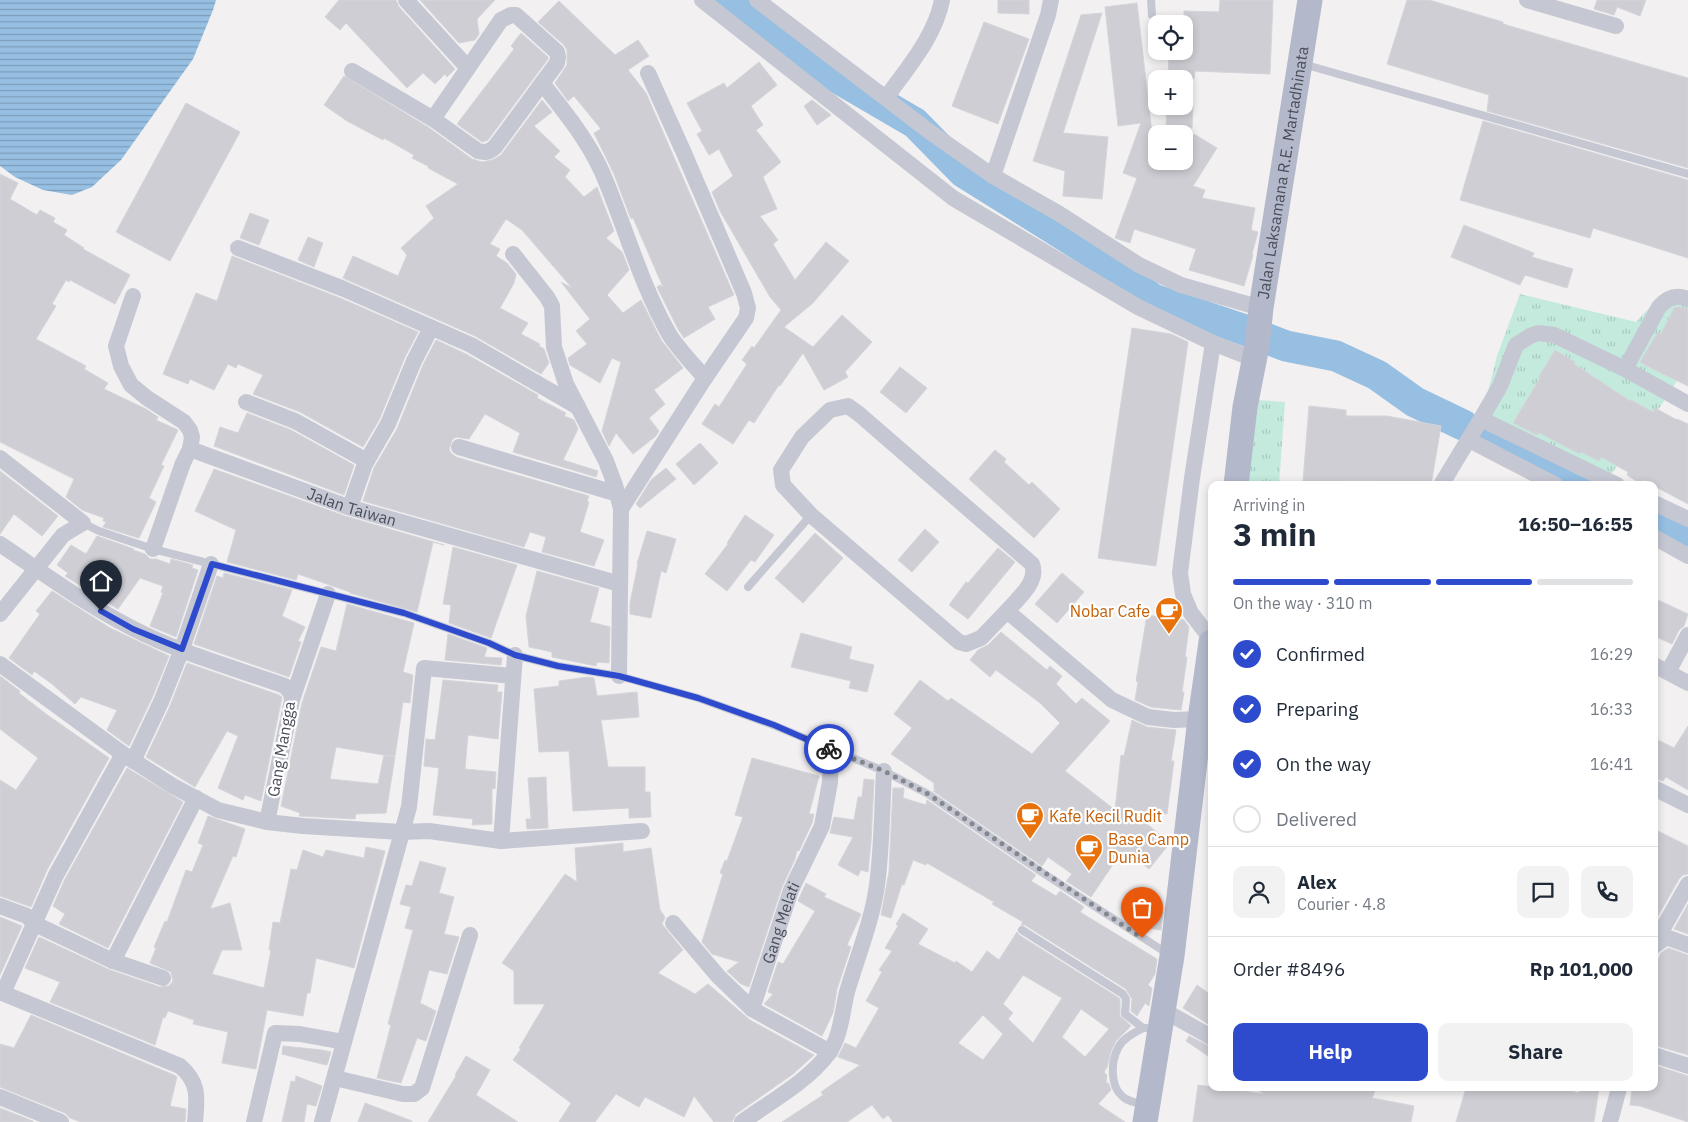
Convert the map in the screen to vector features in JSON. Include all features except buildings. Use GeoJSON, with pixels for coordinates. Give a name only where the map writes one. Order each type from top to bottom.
{"type":"FeatureCollection","features":[{"type":"Feature","properties":{"kind":"main road","name":"Jalan Laksamana R.E. Martadhinata"},"geometry":{"type":"LineString","coordinates":[[1236,481],[1245,407],[1310,0]]}},
{"type":"Feature","properties":{"kind":"main road"},"geometry":{"type":"LineString","coordinates":[[1147,1113],[1155,1022],[1172,956],[1208,662]]}},
{"type":"Feature","properties":{"kind":"street"},"geometry":{"type":"LineString","coordinates":[[406,0],[468,68]]}},
{"type":"Feature","properties":{"kind":"street"},"geometry":{"type":"LineString","coordinates":[[702,0],[953,198],[1138,307],[1213,343],[1258,334]]}},
{"type":"Feature","properties":{"kind":"street"},"geometry":{"type":"LineString","coordinates":[[757,0],[993,176],[1058,213],[1139,265],[1181,285],[1258,334]]}},
{"type":"Feature","properties":{"kind":"street"},"geometry":{"type":"LineString","coordinates":[[886,98],[928,36],[942,0]]}},
{"type":"Feature","properties":{"kind":"street"},"geometry":{"type":"LineString","coordinates":[[993,176],[1052,0]]}},
{"type":"Feature","properties":{"kind":"street"},"geometry":{"type":"LineString","coordinates":[[1527,0],[1616,26]]}},
{"type":"Feature","properties":{"kind":"street"},"geometry":{"type":"LineString","coordinates":[[352,71],[433,119],[478,151],[484,153],[495,147],[557,63],[557,52],[516,15],[511,15],[501,20],[433,119]]}},
{"type":"Feature","properties":{"kind":"street"},"geometry":{"type":"LineString","coordinates":[[619,502],[746,318],[748,308],[744,293],[688,161],[648,73]]}},
{"type":"Feature","properties":{"kind":"street"},"geometry":{"type":"LineString","coordinates":[[542,83],[585,140],[601,170],[653,302],[670,335],[681,351],[705,378]]}},
{"type":"Feature","properties":{"kind":"street"},"geometry":{"type":"LineString","coordinates":[[238,248],[344,289],[471,346],[578,407]]}},
{"type":"Feature","properties":{"kind":"street"},"geometry":{"type":"LineString","coordinates":[[513,254],[552,306],[554,347],[566,384],[606,460],[619,502],[619,676]]}},
{"type":"Feature","properties":{"kind":"street"},"geometry":{"type":"LineString","coordinates":[[133,296],[116,346],[120,366],[131,385],[184,422],[190,430],[192,437],[190,449],[182,463],[153,549]]}},
{"type":"Feature","properties":{"kind":"street"},"geometry":{"type":"LineString","coordinates":[[1625,369],[1659,307],[1665,300],[1674,297],[1688,299]]}},
{"type":"Feature","properties":{"kind":"street"},"geometry":{"type":"LineString","coordinates":[[350,507],[367,462],[388,424],[414,361],[432,328]]}},
{"type":"Feature","properties":{"kind":"street"},"geometry":{"type":"LineString","coordinates":[[1443,481],[1500,386],[1516,345],[1538,333],[1554,335],[1625,369],[1688,404]]}},
{"type":"Feature","properties":{"kind":"street"},"geometry":{"type":"LineString","coordinates":[[1208,637],[1191,613],[1183,594],[1180,573],[1192,478],[1213,343]]}},
{"type":"Feature","properties":{"kind":"street"},"geometry":{"type":"LineString","coordinates":[[246,402],[295,421],[367,462]]}},
{"type":"Feature","properties":{"kind":"street"},"geometry":{"type":"LineString","coordinates":[[848,406],[859,414],[1032,564],[1034,578],[1007,611],[981,638],[966,644],[959,642],[811,515],[784,485],[781,470],[802,437],[830,410],[848,406]]}},
{"type":"Feature","properties":{"kind":"street"},"geometry":{"type":"LineString","coordinates":[[1482,419],[1609,481]]}},
{"type":"Feature","properties":{"kind":"street"},"geometry":{"type":"LineString","coordinates":[[1468,440],[1548,481]]}},
{"type":"Feature","properties":{"kind":"street"},"geometry":{"type":"LineString","coordinates":[[459,447],[619,502]]}},
{"type":"Feature","properties":{"kind":"street","name":"Jalan Taiwan"},"geometry":{"type":"LineString","coordinates":[[190,449],[350,507],[620,584]]}},
{"type":"Feature","properties":{"kind":"street"},"geometry":{"type":"LineString","coordinates":[[0,458],[84,523],[63,534],[0,614]]}},
{"type":"Feature","properties":{"kind":"street"},"geometry":{"type":"LineString","coordinates":[[1658,505],[1688,519]]}},
{"type":"Feature","properties":{"kind":"street"},"geometry":{"type":"LineString","coordinates":[[1658,539],[1688,556]]}},
{"type":"Feature","properties":{"kind":"street","name":"Gang Mangga"},"geometry":{"type":"LineString","coordinates":[[0,544],[85,602],[133,629],[182,649],[285,686],[291,693],[292,700],[267,822]]}},
{"type":"Feature","properties":{"kind":"street"},"geometry":{"type":"LineString","coordinates":[[195,1122],[197,1098],[192,1076],[180,1066],[2,993],[36,924],[56,875],[161,702],[212,564]]}},
{"type":"Feature","properties":{"kind":"street"},"geometry":{"type":"LineString","coordinates":[[292,700],[328,594]]}},
{"type":"Feature","properties":{"kind":"street"},"geometry":{"type":"LineString","coordinates":[[1007,611],[1112,700],[1148,717],[1174,720],[1200,719]]}},
{"type":"Feature","properties":{"kind":"street"},"geometry":{"type":"LineString","coordinates":[[1688,635],[1661,669],[1688,682]]}},
{"type":"Feature","properties":{"kind":"street"},"geometry":{"type":"LineString","coordinates":[[501,841],[515,655]]}},
{"type":"Feature","properties":{"kind":"street"},"geometry":{"type":"LineString","coordinates":[[0,664],[128,757],[173,786],[218,810],[267,822],[302,826],[401,832],[429,831],[501,841],[642,831]]}},
{"type":"Feature","properties":{"kind":"street"},"geometry":{"type":"LineString","coordinates":[[322,1122],[409,807],[424,668],[513,676]]}},
{"type":"Feature","properties":{"kind":"street","name":"Gang Melati"},"geometry":{"type":"LineString","coordinates":[[752,1009],[791,890],[822,826],[830,782],[831,750]]}},
{"type":"Feature","properties":{"kind":"street"},"geometry":{"type":"LineString","coordinates":[[742,1122],[794,1085],[820,1063],[830,1052],[836,1038],[848,990],[867,930],[877,886],[884,771]]}},
{"type":"Feature","properties":{"kind":"street"},"geometry":{"type":"LineString","coordinates":[[1658,790],[1688,805]]}},
{"type":"Feature","properties":{"kind":"street"},"geometry":{"type":"LineString","coordinates":[[113,961],[196,798]]}},
{"type":"Feature","properties":{"kind":"street"},"geometry":{"type":"LineString","coordinates":[[1658,940],[1688,884]]}},
{"type":"Feature","properties":{"kind":"street"},"geometry":{"type":"LineString","coordinates":[[0,906],[27,916],[36,924],[113,961],[163,978]]}},
{"type":"Feature","properties":{"kind":"street"},"geometry":{"type":"LineString","coordinates":[[673,923],[718,976],[752,1009],[830,1052]]}},
{"type":"Feature","properties":{"kind":"street"},"geometry":{"type":"LineString","coordinates":[[335,1078],[403,1094],[414,1094],[422,1088],[470,935]]}},
{"type":"Feature","properties":{"kind":"street"},"geometry":{"type":"LineString","coordinates":[[1658,944],[1666,937],[1688,945]]}},
{"type":"Feature","properties":{"kind":"street"},"geometry":{"type":"LineString","coordinates":[[1155,1022],[1208,1035]]}},
{"type":"Feature","properties":{"kind":"street"},"geometry":{"type":"LineString","coordinates":[[254,1122],[275,1033],[300,1034],[344,1042]]}},
{"type":"Feature","properties":{"kind":"street"},"geometry":{"type":"LineString","coordinates":[[1658,1056],[1688,1066]]}},
{"type":"Feature","properties":{"kind":"street"},"geometry":{"type":"LineString","coordinates":[[1611,1122],[1618,1091]]}},
{"type":"Feature","properties":{"kind":"street"},"geometry":{"type":"LineString","coordinates":[[0,1098],[61,1122]]}},
{"type":"Feature","properties":{"kind":"lane"},"geometry":{"type":"LineString","coordinates":[[1151,0],[1152,14]]}},
{"type":"Feature","properties":{"kind":"lane"},"geometry":{"type":"LineString","coordinates":[[1301,64],[1688,174]]}},
{"type":"Feature","properties":{"kind":"lane"},"geometry":{"type":"LineString","coordinates":[[748,588],[811,515]]}},
{"type":"Feature","properties":{"kind":"lane"},"geometry":{"type":"LineString","coordinates":[[84,523],[99,531],[153,549],[404,613],[489,643],[515,655],[558,666],[619,676],[698,698],[774,725],[884,771],[928,794],[1172,956]]}},
{"type":"Feature","properties":{"kind":"lane"},"geometry":{"type":"LineString","coordinates":[[1022,930],[1123,994],[1126,999],[1125,1014],[1155,1022]]}},
{"type":"Feature","properties":{"kind":"lane"},"geometry":{"type":"LineString","coordinates":[[1147,1113],[1134,1102],[1123,1098],[1115,1089],[1112,1068],[1118,1048],[1127,1037],[1155,1022]]}},
{"type":"Feature","properties":{"kind":"green space"},"geometry":{"type":"Polygon","coordinates":[[[1663,293],[1688,303],[1688,364],[1662,404],[1607,480],[1481,419],[1497,356],[1520,294],[1636,322],[1663,293]]]}},
{"type":"Feature","properties":{"kind":"green space"},"geometry":{"type":"Polygon","coordinates":[[[1257,400],[1285,402],[1279,481],[1245,481],[1257,400]]]}},
{"type":"Feature","properties":{"kind":"water"},"geometry":{"type":"Polygon","coordinates":[[[0,0],[216,0],[193,59],[121,160],[92,187],[72,195],[43,190],[15,177],[0,166],[0,0]]]}},
{"type":"Feature","properties":{"kind":"waterway"},"geometry":{"type":"LineString","coordinates":[[729,0],[783,46],[915,123],[963,172],[1097,256],[1153,299],[1286,346],[1336,356],[1377,375],[1415,402],[1463,425]]}},
{"type":"Feature","properties":{"kind":"waterway"},"geometry":{"type":"LineString","coordinates":[[1477,432],[1582,481]]}},
{"type":"Feature","properties":{"kind":"waterway"},"geometry":{"type":"LineString","coordinates":[[1658,517],[1688,531]]}},
{"type":"Feature","properties":{"kind":"way so far"},"geometry":{"type":"LineString","coordinates":[[829,749],[884,771],[928,794],[1142,938]]}},
{"type":"Feature","properties":{"kind":"place","name":"Nobar Cafe"},"geometry":{"type":"Point","coordinates":[1169,635]}},
{"type":"Feature","properties":{"kind":"place","name":"Kafe Kecil Rudit"},"geometry":{"type":"Point","coordinates":[1030,840]}},
{"type":"Feature","properties":{"kind":"place","name":"Base Camp Dunia"},"geometry":{"type":"Point","coordinates":[1089,872]}},
{"type":"Feature","properties":{"kind":"route"},"geometry":{"type":"LineString","coordinates":[[101,611],[133,629],[182,649],[212,564],[404,613],[489,643],[515,655],[558,666],[619,676],[698,698],[774,725],[829,749]]}}]}
